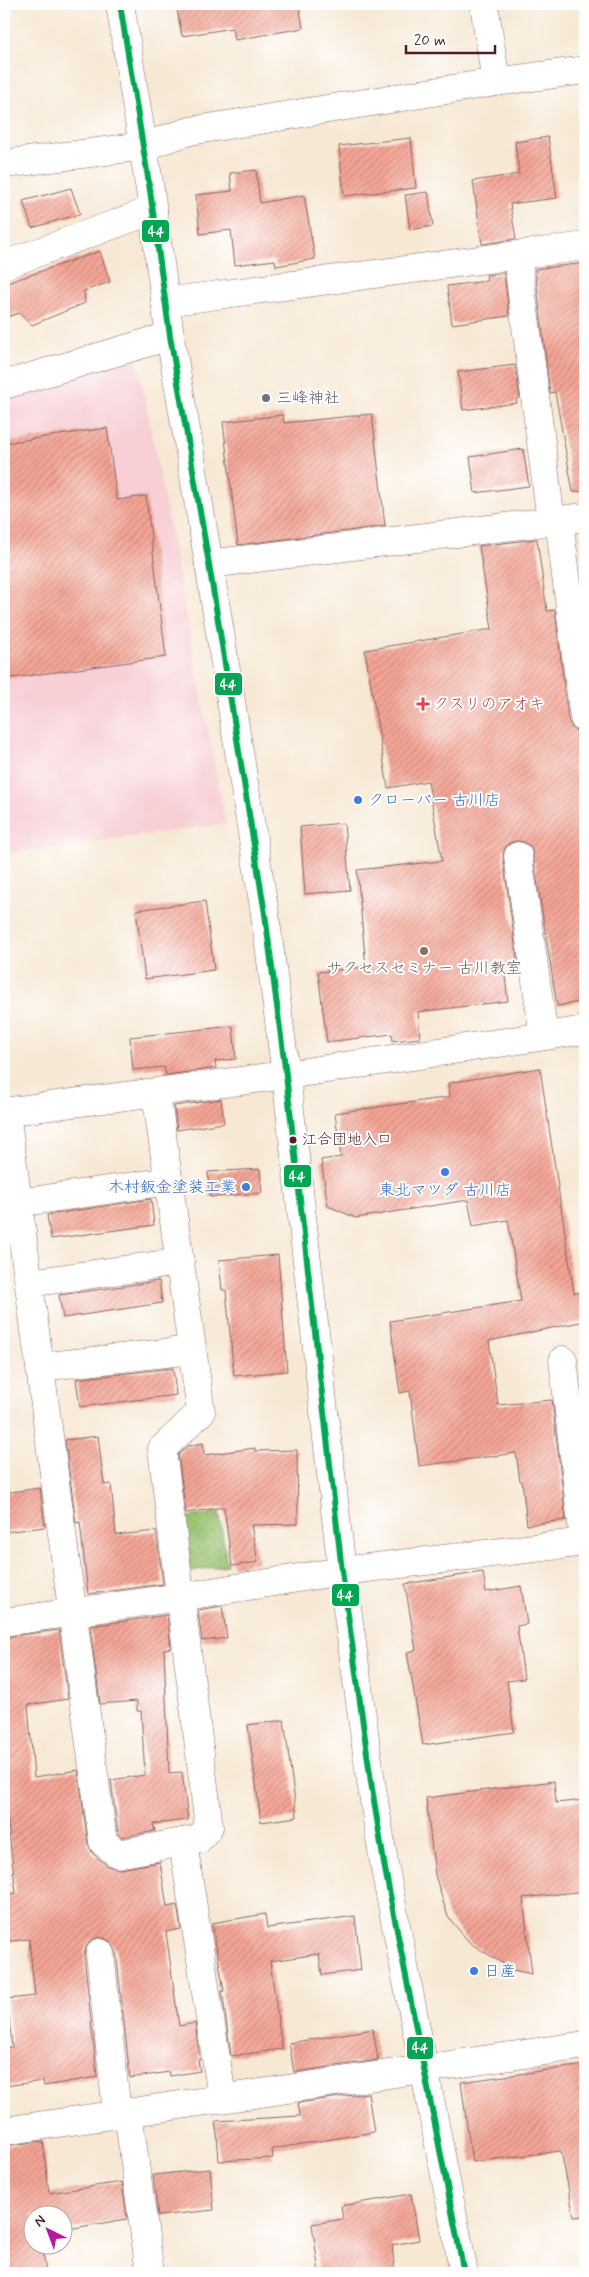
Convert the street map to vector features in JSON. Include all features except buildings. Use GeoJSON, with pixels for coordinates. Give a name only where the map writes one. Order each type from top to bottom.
{"type":"FeatureCollection","features":[{"type":"Feature","properties":{"kind":"street"},"geometry":{"type":"LineString","coordinates":[[120,4],[144,146],[170,336],[209,564],[265,914],[286,1075],[342,1571],[372,1792],[385,1869],[464,2273]]}},
{"type":"Feature","properties":{"kind":"street"},"geometry":{"type":"LineString","coordinates":[[484,4],[496,82]]}},
{"type":"Feature","properties":{"kind":"street"},"geometry":{"type":"LineString","coordinates":[[4,164],[144,146],[190,130],[496,82],[585,70]]}},
{"type":"Feature","properties":{"kind":"street"},"geometry":{"type":"LineString","coordinates":[[4,265],[153,210]]}},
{"type":"Feature","properties":{"kind":"street"},"geometry":{"type":"LineString","coordinates":[[165,302],[585,246]]}},
{"type":"Feature","properties":{"kind":"street"},"geometry":{"type":"LineString","coordinates":[[518,255],[584,718]]}},
{"type":"Feature","properties":{"kind":"street"},"geometry":{"type":"LineString","coordinates":[[4,385],[170,336]]}},
{"type":"Feature","properties":{"kind":"street"},"geometry":{"type":"LineString","coordinates":[[209,564],[585,517]]}},
{"type":"Feature","properties":{"kind":"street"},"geometry":{"type":"LineString","coordinates":[[518,856],[544,1036]]}},
{"type":"Feature","properties":{"kind":"street"},"geometry":{"type":"LineString","coordinates":[[156,1093],[200,1412],[162,1449],[209,1827],[200,1839],[118,1854],[103,1842],[5,1112],[286,1075],[585,1030]]}},
{"type":"Feature","properties":{"kind":"street"},"geometry":{"type":"LineString","coordinates":[[18,1203],[169,1181]]}},
{"type":"Feature","properties":{"kind":"street"},"geometry":{"type":"LineString","coordinates":[[29,1283],[180,1262]]}},
{"type":"Feature","properties":{"kind":"street"},"geometry":{"type":"LineString","coordinates":[[40,1368],[192,1350]]}},
{"type":"Feature","properties":{"kind":"street"},"geometry":{"type":"LineString","coordinates":[[4,1622],[180,1597],[342,1571],[585,1542],[563,1360]]}},
{"type":"Feature","properties":{"kind":"street"},"geometry":{"type":"LineString","coordinates":[[184,1842],[222,2097]]}},
{"type":"Feature","properties":{"kind":"street"},"geometry":{"type":"LineString","coordinates":[[100,1953],[123,2113],[150,2273]]}},
{"type":"Feature","properties":{"kind":"street"},"geometry":{"type":"LineString","coordinates":[[4,2131],[424,2067],[585,2045]]}},
{"type":"Feature","properties":{"kind":"shaded area"},"geometry":{"type":"Polygon","coordinates":[[[137,356],[226,824],[4,854],[4,396],[137,356]]]}},
{"type":"Feature","properties":{"kind":"green space"},"geometry":{"type":"Polygon","coordinates":[[[219,1512],[227,1565],[191,1571],[183,1518],[219,1512]]]}},
{"type":"Feature","properties":{"kind":"transit line","name":"44"},"geometry":{"type":"LineString","coordinates":[[120,4],[150,190],[170,336],[209,564],[265,914],[286,1075],[342,1571],[371,1782],[385,1869],[464,2273]]}},
{"type":"Feature","properties":{"kind":"place","name":"三峰神社"},"geometry":{"type":"Point","coordinates":[266,398]}},
{"type":"Feature","properties":{"kind":"place","name":"クスリのアオキ"},"geometry":{"type":"Point","coordinates":[423,704]}},
{"type":"Feature","properties":{"kind":"place","name":"クローバー 古川店"},"geometry":{"type":"Point","coordinates":[358,800]}},
{"type":"Feature","properties":{"kind":"place","name":"サクセスセミナー 古川教室"},"geometry":{"type":"Point","coordinates":[424,951]}},
{"type":"Feature","properties":{"kind":"place","name":"江合団地入口"},"geometry":{"type":"Point","coordinates":[293,1140]}},
{"type":"Feature","properties":{"kind":"place","name":"東北マツダ 古川店"},"geometry":{"type":"Point","coordinates":[445,1172]}},
{"type":"Feature","properties":{"kind":"place","name":"木村鈑金塗装工業"},"geometry":{"type":"Point","coordinates":[246,1187]}},
{"type":"Feature","properties":{"kind":"place","name":"日産"},"geometry":{"type":"Point","coordinates":[474,1971]}}]}
